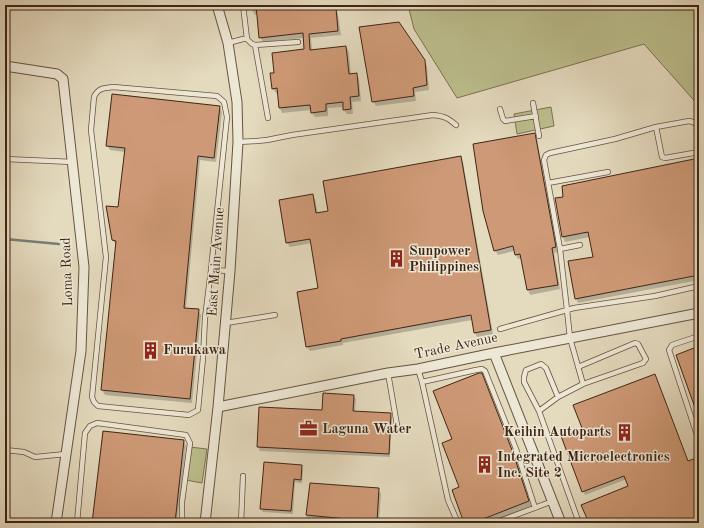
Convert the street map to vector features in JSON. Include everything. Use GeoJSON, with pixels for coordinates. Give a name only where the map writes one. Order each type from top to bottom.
{"type":"FeatureCollection","features":[{"type":"Feature","properties":{"kind":"street","name":"East Main Avenue"},"geometry":{"type":"LineString","coordinates":[[205,522],[226,323],[238,142],[237,102],[228,43],[217,5]]}},
{"type":"Feature","properties":{"kind":"street","name":"Loma Road"},"geometry":{"type":"LineString","coordinates":[[5,66],[57,74],[64,79],[84,267],[81,351],[56,523]]}},
{"type":"Feature","properties":{"kind":"street","name":"Trade Avenue"},"geometry":{"type":"LineString","coordinates":[[218,407],[388,373],[418,369],[699,312]]}},
{"type":"Feature","properties":{"kind":"street"},"geometry":{"type":"LineString","coordinates":[[494,353],[561,523]]}},
{"type":"Feature","properties":{"kind":"lane"},"geometry":{"type":"LineString","coordinates":[[243,5],[247,39],[252,44],[298,42]]}},
{"type":"Feature","properties":{"kind":"lane"},"geometry":{"type":"LineString","coordinates":[[228,43],[247,39]]}},
{"type":"Feature","properties":{"kind":"lane"},"geometry":{"type":"LineString","coordinates":[[255,45],[268,118]]}},
{"type":"Feature","properties":{"kind":"lane"},"geometry":{"type":"LineString","coordinates":[[113,87],[217,96],[224,102],[227,117],[211,270],[205,318],[198,410],[188,416],[98,406],[92,397],[106,257],[91,130],[94,97],[96,92],[101,88],[113,87]]}},
{"type":"Feature","properties":{"kind":"lane"},"geometry":{"type":"LineString","coordinates":[[533,103],[538,136]]}},
{"type":"Feature","properties":{"kind":"lane"},"geometry":{"type":"LineString","coordinates":[[500,109],[505,121],[536,116]]}},
{"type":"Feature","properties":{"kind":"lane"},"geometry":{"type":"LineString","coordinates":[[238,142],[257,142],[292,135],[433,115],[449,119],[456,125]]}},
{"type":"Feature","properties":{"kind":"lane"},"geometry":{"type":"LineString","coordinates":[[583,384],[570,338],[560,249],[544,160],[546,155],[689,121],[699,126]]}},
{"type":"Feature","properties":{"kind":"lane"},"geometry":{"type":"LineString","coordinates":[[656,128],[662,157],[665,158],[699,152]]}},
{"type":"Feature","properties":{"kind":"lane"},"geometry":{"type":"LineString","coordinates":[[5,159],[73,162]]}},
{"type":"Feature","properties":{"kind":"lane"},"geometry":{"type":"LineString","coordinates":[[548,183],[608,172]]}},
{"type":"Feature","properties":{"kind":"lane"},"geometry":{"type":"LineString","coordinates":[[560,249],[580,245]]}},
{"type":"Feature","properties":{"kind":"lane"},"geometry":{"type":"LineString","coordinates":[[211,270],[230,271]]}},
{"type":"Feature","properties":{"kind":"lane"},"geometry":{"type":"LineString","coordinates":[[500,329],[574,308],[655,296],[699,286]]}},
{"type":"Feature","properties":{"kind":"lane"},"geometry":{"type":"LineString","coordinates":[[226,323],[275,315]]}},
{"type":"Feature","properties":{"kind":"lane"},"geometry":{"type":"LineString","coordinates":[[697,435],[669,350],[672,345],[699,336]]}},
{"type":"Feature","properties":{"kind":"lane"},"geometry":{"type":"LineString","coordinates":[[539,411],[558,397],[583,384],[643,363],[646,359],[638,344],[635,343],[578,367]]}},
{"type":"Feature","properties":{"kind":"lane"},"geometry":{"type":"LineString","coordinates":[[558,397],[546,368],[541,364],[526,370],[524,382],[539,411],[579,523]]}},
{"type":"Feature","properties":{"kind":"lane"},"geometry":{"type":"LineString","coordinates":[[418,369],[448,500],[458,523]]}},
{"type":"Feature","properties":{"kind":"lane"},"geometry":{"type":"LineString","coordinates":[[422,382],[476,370],[482,369],[485,371],[516,450],[535,508]]}},
{"type":"Feature","properties":{"kind":"lane"},"geometry":{"type":"LineString","coordinates":[[388,373],[397,425]]}},
{"type":"Feature","properties":{"kind":"lane"},"geometry":{"type":"LineString","coordinates":[[77,523],[85,433],[90,426],[97,423],[186,435],[190,443],[182,502],[182,523]]}},
{"type":"Feature","properties":{"kind":"lane"},"geometry":{"type":"LineString","coordinates":[[5,450],[24,452],[35,457],[66,454]]}},
{"type":"Feature","properties":{"kind":"lane"},"geometry":{"type":"LineString","coordinates":[[241,523],[243,476]]}},
{"type":"Feature","properties":{"kind":"lane"},"geometry":{"type":"LineString","coordinates":[[494,523],[553,501]]}},
{"type":"Feature","properties":{"kind":"lane"},"geometry":{"type":"LineString","coordinates":[[205,522],[216,523]]}},
{"type":"Feature","properties":{"kind":"green space"},"geometry":{"type":"Polygon","coordinates":[[[408,5],[699,5],[699,106],[644,44],[457,98],[414,29],[408,5]]]}},
{"type":"Feature","properties":{"kind":"green space"},"geometry":{"type":"Polygon","coordinates":[[[551,107],[554,126],[517,134],[514,114],[551,107]]]}},
{"type":"Feature","properties":{"kind":"green space"},"geometry":{"type":"Polygon","coordinates":[[[190,447],[207,449],[202,483],[186,480],[190,447]]]}},
{"type":"Feature","properties":{"kind":"building"},"geometry":{"type":"Polygon","coordinates":[[[256,5],[329,5],[329,9],[336,8],[338,31],[309,34],[310,50],[346,46],[349,74],[357,73],[359,96],[350,97],[351,109],[343,110],[343,102],[326,104],[326,111],[311,113],[310,105],[279,108],[277,88],[272,89],[270,73],[274,73],[272,53],[304,49],[303,33],[259,38],[256,5]]]}},
{"type":"Feature","properties":{"kind":"building"},"geometry":{"type":"Polygon","coordinates":[[[399,22],[425,60],[427,85],[413,88],[414,96],[372,102],[359,27],[399,22]]]}},
{"type":"Feature","properties":{"kind":"building"},"geometry":{"type":"Polygon","coordinates":[[[112,94],[220,106],[214,158],[198,156],[184,308],[199,309],[190,399],[101,390],[116,241],[112,240],[106,206],[118,207],[125,148],[106,146],[112,94]]]}},
{"type":"Feature","properties":{"kind":"building"},"geometry":{"type":"Polygon","coordinates":[[[535,133],[556,247],[552,248],[558,285],[527,290],[520,254],[515,255],[513,246],[494,251],[483,211],[473,144],[535,133]]]}},
{"type":"Feature","properties":{"kind":"building","name":"Sunpower Philippines"},"geometry":{"type":"Polygon","coordinates":[[[461,156],[491,330],[474,333],[471,315],[306,347],[297,292],[318,288],[310,239],[286,243],[279,200],[313,194],[316,213],[328,211],[323,181],[461,156]]]}},
{"type":"Feature","properties":{"kind":"building"},"geometry":{"type":"Polygon","coordinates":[[[699,158],[699,275],[575,299],[568,261],[593,257],[588,232],[562,237],[555,198],[563,197],[562,186],[699,158]]]}},
{"type":"Feature","properties":{"kind":"building"},"geometry":{"type":"Polygon","coordinates":[[[699,346],[699,416],[698,416],[676,355],[699,346]]]}},
{"type":"Feature","properties":{"kind":"building","name":"Integrated Microelectronics Inc. Site 2"},"geometry":{"type":"Polygon","coordinates":[[[482,373],[512,450],[529,501],[473,523],[464,523],[452,490],[459,487],[442,443],[452,439],[433,391],[482,373]]]}},
{"type":"Feature","properties":{"kind":"building","name":"Keihin Autoparts"},"geometry":{"type":"Polygon","coordinates":[[[655,374],[688,461],[699,457],[699,523],[589,523],[581,505],[628,486],[624,476],[582,492],[561,436],[582,428],[573,405],[655,374]]]}},
{"type":"Feature","properties":{"kind":"building"},"geometry":{"type":"Polygon","coordinates":[[[323,393],[354,395],[353,411],[391,413],[389,454],[257,447],[259,407],[322,410],[323,393]]]}},
{"type":"Feature","properties":{"kind":"building"},"geometry":{"type":"Polygon","coordinates":[[[103,431],[184,440],[175,523],[92,523],[103,431]]]}},
{"type":"Feature","properties":{"kind":"building"},"geometry":{"type":"Polygon","coordinates":[[[264,462],[302,465],[301,480],[294,479],[291,511],[260,509],[264,462]]]}},
{"type":"Feature","properties":{"kind":"building"},"geometry":{"type":"Polygon","coordinates":[[[310,483],[379,488],[377,522],[306,515],[310,483]]]}},
{"type":"Feature","properties":{"kind":"waterway"},"geometry":{"type":"LineString","coordinates":[[5,239],[59,244]]}},
{"type":"Feature","properties":{"kind":"place","name":"Sunpower Philippines"},"geometry":{"type":"Point","coordinates":[396,259]}},
{"type":"Feature","properties":{"kind":"place","name":"Furukawa"},"geometry":{"type":"Point","coordinates":[150,350]}},
{"type":"Feature","properties":{"kind":"place","name":"Laguna Water"},"geometry":{"type":"Point","coordinates":[309,429]}},
{"type":"Feature","properties":{"kind":"place","name":"Keihin Autoparts"},"geometry":{"type":"Point","coordinates":[624,432]}},
{"type":"Feature","properties":{"kind":"place","name":"Integrated Microelectronics Inc. Site 2"},"geometry":{"type":"Point","coordinates":[484,465]}}]}
